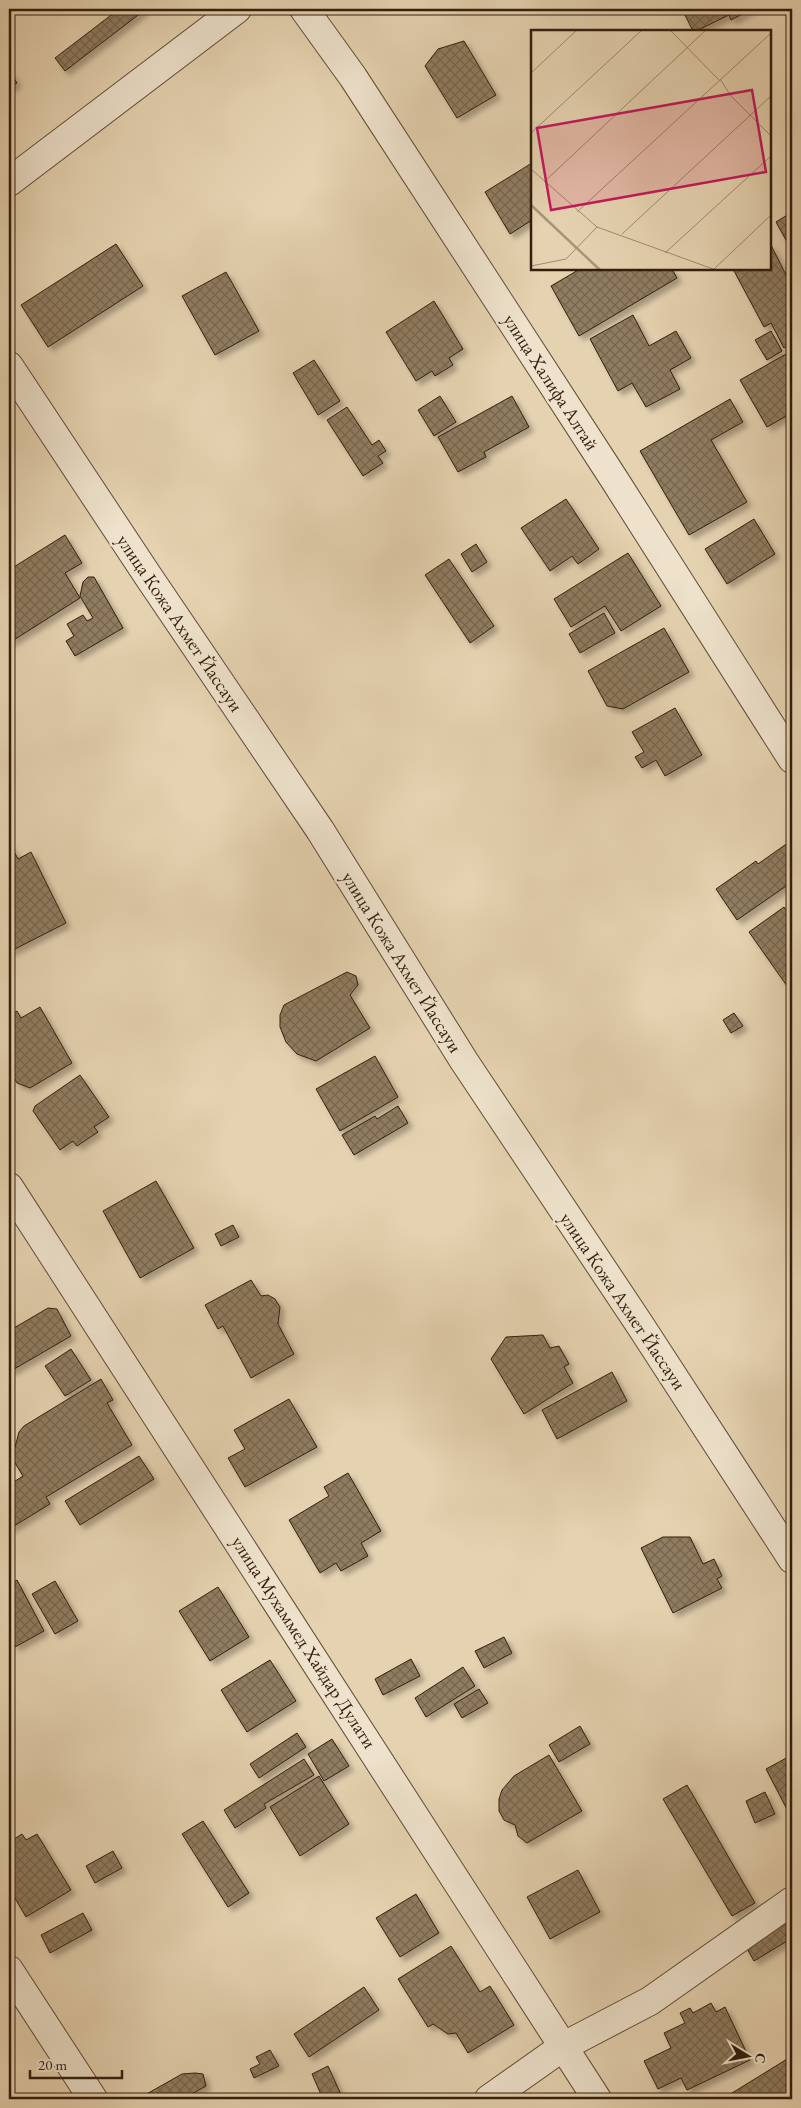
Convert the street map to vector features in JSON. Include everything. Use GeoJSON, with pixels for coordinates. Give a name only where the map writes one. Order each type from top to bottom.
{"type":"FeatureCollection","features":[{"type":"Feature","properties":{"kind":"street"},"geometry":{"type":"LineString","coordinates":[[9,182],[237,9]]}},
{"type":"Feature","properties":{"kind":"street","name":"улица Халифа Алтай"},"geometry":{"type":"LineString","coordinates":[[304,9],[364,94],[614,479],[792,759]]}},
{"type":"Feature","properties":{"kind":"street","name":"улица Кожа Ахмет Йассауи"},"geometry":{"type":"LineString","coordinates":[[9,366],[320,830],[464,1062],[640,1325],[792,1559]]}},
{"type":"Feature","properties":{"kind":"street","name":"улица Мухаммед Хайдар Дулати"},"geometry":{"type":"LineString","coordinates":[[9,1186],[598,2099]]}},
{"type":"Feature","properties":{"kind":"street"},"geometry":{"type":"LineString","coordinates":[[489,2099],[564,2046],[650,2001],[792,1901]]}},
{"type":"Feature","properties":{"kind":"street"},"geometry":{"type":"LineString","coordinates":[[9,1970],[93,2099]]}},
{"type":"Feature","properties":{"kind":"building"},"geometry":{"type":"Polygon","coordinates":[[[119,9],[146,9],[65,71],[55,58],[119,9]]]}},
{"type":"Feature","properties":{"kind":"building"},"geometry":{"type":"Polygon","coordinates":[[[682,9],[752,9],[731,20],[729,15],[698,30],[692,30],[682,9]]]}},
{"type":"Feature","properties":{"kind":"building"},"geometry":{"type":"Polygon","coordinates":[[[464,41],[496,95],[457,118],[425,66],[438,49],[464,41]]]}},
{"type":"Feature","properties":{"kind":"building"},"geometry":{"type":"Polygon","coordinates":[[[9,70],[17,83],[9,88],[9,70]]]}},
{"type":"Feature","properties":{"kind":"building"},"geometry":{"type":"Polygon","coordinates":[[[531,164],[531,221],[510,234],[485,192],[531,164]]]}},
{"type":"Feature","properties":{"kind":"building"},"geometry":{"type":"Polygon","coordinates":[[[792,212],[792,251],[776,222],[792,212]]]}},
{"type":"Feature","properties":{"kind":"building"},"geometry":{"type":"Polygon","coordinates":[[[116,244],[143,286],[48,347],[21,305],[116,244]]]}},
{"type":"Feature","properties":{"kind":"building"},"geometry":{"type":"Polygon","coordinates":[[[771,245],[792,287],[792,343],[784,348],[771,323],[764,327],[734,270],[771,270],[771,245]]]}},
{"type":"Feature","properties":{"kind":"building"},"geometry":{"type":"Polygon","coordinates":[[[578,270],[673,270],[677,278],[579,336],[551,286],[578,270]]]}},
{"type":"Feature","properties":{"kind":"building"},"geometry":{"type":"Polygon","coordinates":[[[226,272],[259,331],[215,355],[182,296],[226,272]]]}},
{"type":"Feature","properties":{"kind":"building"},"geometry":{"type":"Polygon","coordinates":[[[434,301],[463,349],[449,358],[453,365],[435,376],[432,371],[416,381],[386,332],[434,301]]]}},
{"type":"Feature","properties":{"kind":"building"},"geometry":{"type":"Polygon","coordinates":[[[633,315],[649,346],[676,331],[691,358],[670,370],[680,389],[646,407],[632,383],[618,391],[590,339],[633,315]]]}},
{"type":"Feature","properties":{"kind":"building"},"geometry":{"type":"Polygon","coordinates":[[[771,331],[782,351],[767,360],[755,340],[771,331]]]}},
{"type":"Feature","properties":{"kind":"building"},"geometry":{"type":"Polygon","coordinates":[[[788,353],[792,361],[792,413],[767,427],[740,380],[788,353]]]}},
{"type":"Feature","properties":{"kind":"building"},"geometry":{"type":"Polygon","coordinates":[[[314,360],[340,401],[318,415],[293,373],[314,360]]]}},
{"type":"Feature","properties":{"kind":"building"},"geometry":{"type":"Polygon","coordinates":[[[440,396],[456,422],[434,436],[418,410],[440,396]]]}},
{"type":"Feature","properties":{"kind":"building"},"geometry":{"type":"Polygon","coordinates":[[[512,396],[529,427],[484,452],[486,457],[458,472],[438,437],[512,396]]]}},
{"type":"Feature","properties":{"kind":"building"},"geometry":{"type":"Polygon","coordinates":[[[730,399],[743,422],[711,440],[747,502],[689,535],[640,451],[730,399]]]}},
{"type":"Feature","properties":{"kind":"building"},"geometry":{"type":"Polygon","coordinates":[[[347,407],[372,445],[379,440],[386,451],[378,456],[383,463],[363,476],[327,420],[347,407]]]}},
{"type":"Feature","properties":{"kind":"building"},"geometry":{"type":"Polygon","coordinates":[[[566,499],[599,549],[578,564],[572,556],[550,571],[521,528],[566,499]]]}},
{"type":"Feature","properties":{"kind":"building"},"geometry":{"type":"Polygon","coordinates":[[[754,519],[775,554],[727,584],[705,549],[754,519]]]}},
{"type":"Feature","properties":{"kind":"building"},"geometry":{"type":"Polygon","coordinates":[[[65,535],[82,563],[65,573],[80,598],[9,643],[9,570],[65,535]]]}},
{"type":"Feature","properties":{"kind":"building"},"geometry":{"type":"Polygon","coordinates":[[[476,544],[487,562],[472,572],[461,554],[476,544]]]}},
{"type":"Feature","properties":{"kind":"building"},"geometry":{"type":"Polygon","coordinates":[[[628,553],[661,606],[621,631],[605,606],[571,627],[554,599],[628,553]]]}},
{"type":"Feature","properties":{"kind":"building"},"geometry":{"type":"Polygon","coordinates":[[[449,559],[494,626],[470,643],[425,575],[449,559]]]}},
{"type":"Feature","properties":{"kind":"building"},"geometry":{"type":"Polygon","coordinates":[[[88,577],[94,577],[123,628],[75,656],[66,641],[74,636],[67,624],[83,615],[87,621],[93,618],[80,596],[83,582],[88,577]]]}},
{"type":"Feature","properties":{"kind":"building"},"geometry":{"type":"Polygon","coordinates":[[[604,613],[615,633],[580,653],[569,634],[604,613]]]}},
{"type":"Feature","properties":{"kind":"building"},"geometry":{"type":"Polygon","coordinates":[[[664,628],[689,672],[623,709],[607,706],[588,671],[664,628]]]}},
{"type":"Feature","properties":{"kind":"building"},"geometry":{"type":"Polygon","coordinates":[[[675,708],[702,755],[665,776],[656,760],[642,768],[635,757],[644,752],[632,732],[675,708]]]}},
{"type":"Feature","properties":{"kind":"building"},"geometry":{"type":"Polygon","coordinates":[[[792,840],[792,882],[737,920],[716,889],[756,861],[758,864],[792,840]]]}},
{"type":"Feature","properties":{"kind":"building"},"geometry":{"type":"Polygon","coordinates":[[[9,845],[18,859],[31,852],[66,923],[9,952],[9,845]]]}},
{"type":"Feature","properties":{"kind":"building"},"geometry":{"type":"Polygon","coordinates":[[[784,907],[792,919],[792,993],[749,932],[784,907]]]}},
{"type":"Feature","properties":{"kind":"building"},"geometry":{"type":"Polygon","coordinates":[[[347,972],[356,976],[358,985],[350,995],[370,1028],[316,1061],[297,1054],[286,1042],[280,1027],[280,1015],[284,1005],[347,972]]]}},
{"type":"Feature","properties":{"kind":"building"},"geometry":{"type":"Polygon","coordinates":[[[40,1007],[72,1063],[30,1088],[17,1083],[9,1068],[9,1016],[17,1011],[21,1018],[40,1007]]]}},
{"type":"Feature","properties":{"kind":"building"},"geometry":{"type":"Polygon","coordinates":[[[734,1013],[743,1026],[731,1033],[723,1020],[734,1013]]]}},
{"type":"Feature","properties":{"kind":"building"},"geometry":{"type":"Polygon","coordinates":[[[375,1056],[398,1097],[340,1131],[316,1089],[375,1056]]]}},
{"type":"Feature","properties":{"kind":"building"},"geometry":{"type":"Polygon","coordinates":[[[80,1075],[109,1117],[94,1127],[98,1132],[77,1146],[73,1141],[60,1150],[33,1111],[35,1106],[80,1075]]]}},
{"type":"Feature","properties":{"kind":"building"},"geometry":{"type":"Polygon","coordinates":[[[398,1106],[408,1123],[354,1155],[342,1135],[375,1116],[377,1119],[398,1106]]]}},
{"type":"Feature","properties":{"kind":"building"},"geometry":{"type":"Polygon","coordinates":[[[156,1181],[194,1248],[140,1278],[103,1211],[156,1181]]]}},
{"type":"Feature","properties":{"kind":"building"},"geometry":{"type":"Polygon","coordinates":[[[233,1225],[239,1237],[221,1246],[215,1234],[233,1225]]]}},
{"type":"Feature","properties":{"kind":"building"},"geometry":{"type":"Polygon","coordinates":[[[251,1280],[261,1296],[268,1295],[275,1299],[280,1307],[278,1324],[294,1354],[251,1378],[223,1326],[218,1329],[205,1305],[251,1280]]]}},
{"type":"Feature","properties":{"kind":"building"},"geometry":{"type":"Polygon","coordinates":[[[48,1308],[57,1309],[71,1336],[9,1372],[9,1318],[14,1328],[48,1308]]]}},
{"type":"Feature","properties":{"kind":"building"},"geometry":{"type":"Polygon","coordinates":[[[543,1335],[550,1348],[559,1346],[569,1364],[564,1367],[573,1383],[524,1414],[491,1359],[506,1337],[543,1335]]]}},
{"type":"Feature","properties":{"kind":"building"},"geometry":{"type":"Polygon","coordinates":[[[71,1349],[91,1380],[65,1396],[45,1366],[71,1349]]]}},
{"type":"Feature","properties":{"kind":"building"},"geometry":{"type":"Polygon","coordinates":[[[612,1372],[627,1401],[557,1439],[542,1410],[612,1372]]]}},
{"type":"Feature","properties":{"kind":"building"},"geometry":{"type":"Polygon","coordinates":[[[101,1379],[113,1400],[107,1403],[132,1445],[46,1497],[50,1504],[9,1529],[9,1485],[23,1476],[12,1458],[19,1432],[24,1426],[101,1379]]]}},
{"type":"Feature","properties":{"kind":"building"},"geometry":{"type":"Polygon","coordinates":[[[289,1399],[317,1447],[245,1487],[228,1458],[245,1449],[234,1430],[289,1399]]]}},
{"type":"Feature","properties":{"kind":"building"},"geometry":{"type":"Polygon","coordinates":[[[139,1456],[154,1479],[80,1525],[65,1501],[139,1456]]]}},
{"type":"Feature","properties":{"kind":"building"},"geometry":{"type":"Polygon","coordinates":[[[348,1473],[381,1531],[361,1543],[368,1556],[341,1571],[336,1563],[320,1573],[289,1520],[329,1496],[324,1487],[348,1473]]]}},
{"type":"Feature","properties":{"kind":"building"},"geometry":{"type":"Polygon","coordinates":[[[663,1537],[690,1537],[703,1564],[714,1559],[722,1576],[717,1579],[722,1588],[673,1613],[641,1548],[663,1537]]]}},
{"type":"Feature","properties":{"kind":"building"},"geometry":{"type":"Polygon","coordinates":[[[17,1580],[44,1631],[15,1647],[9,1635],[9,1585],[17,1580]]]}},
{"type":"Feature","properties":{"kind":"building"},"geometry":{"type":"Polygon","coordinates":[[[55,1581],[78,1621],[55,1634],[32,1594],[55,1581]]]}},
{"type":"Feature","properties":{"kind":"building"},"geometry":{"type":"Polygon","coordinates":[[[218,1587],[249,1637],[210,1661],[179,1611],[218,1587]]]}},
{"type":"Feature","properties":{"kind":"building"},"geometry":{"type":"Polygon","coordinates":[[[504,1637],[512,1653],[484,1668],[475,1651],[504,1637]]]}},
{"type":"Feature","properties":{"kind":"building"},"geometry":{"type":"Polygon","coordinates":[[[411,1659],[420,1676],[383,1695],[375,1679],[411,1659]]]}},
{"type":"Feature","properties":{"kind":"building"},"geometry":{"type":"Polygon","coordinates":[[[270,1660],[296,1701],[247,1732],[221,1690],[270,1660]]]}},
{"type":"Feature","properties":{"kind":"building"},"geometry":{"type":"Polygon","coordinates":[[[463,1667],[475,1686],[426,1717],[415,1698],[463,1667]]]}},
{"type":"Feature","properties":{"kind":"building"},"geometry":{"type":"Polygon","coordinates":[[[479,1689],[488,1703],[462,1718],[454,1704],[479,1689]]]}},
{"type":"Feature","properties":{"kind":"building"},"geometry":{"type":"Polygon","coordinates":[[[580,1726],[590,1744],[559,1762],[549,1745],[580,1726]]]}},
{"type":"Feature","properties":{"kind":"building"},"geometry":{"type":"Polygon","coordinates":[[[297,1733],[306,1747],[259,1778],[250,1764],[297,1733]]]}},
{"type":"Feature","properties":{"kind":"building"},"geometry":{"type":"Polygon","coordinates":[[[332,1739],[349,1766],[324,1781],[308,1754],[332,1739]]]}},
{"type":"Feature","properties":{"kind":"building"},"geometry":{"type":"Polygon","coordinates":[[[549,1755],[582,1811],[527,1843],[518,1836],[515,1825],[504,1820],[499,1811],[499,1799],[502,1790],[514,1776],[549,1755]]]}},
{"type":"Feature","properties":{"kind":"building"},"geometry":{"type":"Polygon","coordinates":[[[792,1755],[792,1819],[766,1769],[792,1755]]]}},
{"type":"Feature","properties":{"kind":"building"},"geometry":{"type":"Polygon","coordinates":[[[304,1759],[314,1775],[264,1804],[266,1808],[235,1828],[224,1810],[304,1759]]]}},
{"type":"Feature","properties":{"kind":"building"},"geometry":{"type":"Polygon","coordinates":[[[319,1776],[349,1824],[300,1856],[270,1807],[319,1776]]]}},
{"type":"Feature","properties":{"kind":"building"},"geometry":{"type":"Polygon","coordinates":[[[687,1785],[755,1903],[732,1916],[663,1799],[687,1785]]]}},
{"type":"Feature","properties":{"kind":"building"},"geometry":{"type":"Polygon","coordinates":[[[765,1792],[775,1814],[755,1823],[746,1801],[765,1792]]]}},
{"type":"Feature","properties":{"kind":"building"},"geometry":{"type":"Polygon","coordinates":[[[203,1821],[249,1893],[228,1907],[182,1834],[203,1821]]]}},
{"type":"Feature","properties":{"kind":"building"},"geometry":{"type":"Polygon","coordinates":[[[22,1834],[26,1840],[37,1834],[71,1890],[26,1917],[9,1888],[9,1852],[13,1850],[11,1841],[22,1834]]]}},
{"type":"Feature","properties":{"kind":"building"},"geometry":{"type":"Polygon","coordinates":[[[113,1851],[122,1868],[95,1883],[86,1866],[113,1851]]]}},
{"type":"Feature","properties":{"kind":"building"},"geometry":{"type":"Polygon","coordinates":[[[578,1870],[600,1912],[550,1939],[527,1897],[578,1870]]]}},
{"type":"Feature","properties":{"kind":"building"},"geometry":{"type":"Polygon","coordinates":[[[416,1894],[439,1933],[400,1957],[376,1918],[416,1894]]]}},
{"type":"Feature","properties":{"kind":"building"},"geometry":{"type":"Polygon","coordinates":[[[792,1911],[792,1938],[754,1961],[742,1940],[792,1911]]]}},
{"type":"Feature","properties":{"kind":"building"},"geometry":{"type":"Polygon","coordinates":[[[83,1913],[92,1930],[50,1953],[41,1935],[83,1913]]]}},
{"type":"Feature","properties":{"kind":"building"},"geometry":{"type":"Polygon","coordinates":[[[451,1946],[480,1992],[490,1986],[514,2025],[468,2053],[456,2033],[448,2034],[433,2024],[428,2027],[398,1979],[451,1946]]]}},
{"type":"Feature","properties":{"kind":"building"},"geometry":{"type":"Polygon","coordinates":[[[364,1987],[379,2010],[309,2057],[294,2034],[364,1987]]]}},
{"type":"Feature","properties":{"kind":"building"},"geometry":{"type":"Polygon","coordinates":[[[711,2003],[716,2012],[725,2007],[750,2060],[687,2090],[681,2078],[658,2089],[644,2061],[671,2048],[664,2033],[685,2023],[680,2013],[690,2008],[693,2013],[711,2003]]]}},
{"type":"Feature","properties":{"kind":"building"},"geometry":{"type":"Polygon","coordinates":[[[270,2050],[279,2066],[254,2078],[250,2069],[260,2064],[256,2057],[270,2050]]]}},
{"type":"Feature","properties":{"kind":"building"},"geometry":{"type":"Polygon","coordinates":[[[792,2056],[792,2092],[781,2099],[724,2098],[792,2056]]]}},
{"type":"Feature","properties":{"kind":"building"},"geometry":{"type":"Polygon","coordinates":[[[328,2066],[343,2099],[323,2099],[312,2074],[328,2066]]]}},
{"type":"Feature","properties":{"kind":"building"},"geometry":{"type":"Polygon","coordinates":[[[182,2074],[203,2074],[206,2086],[183,2099],[145,2099],[143,2096],[182,2074]]]}}]}
